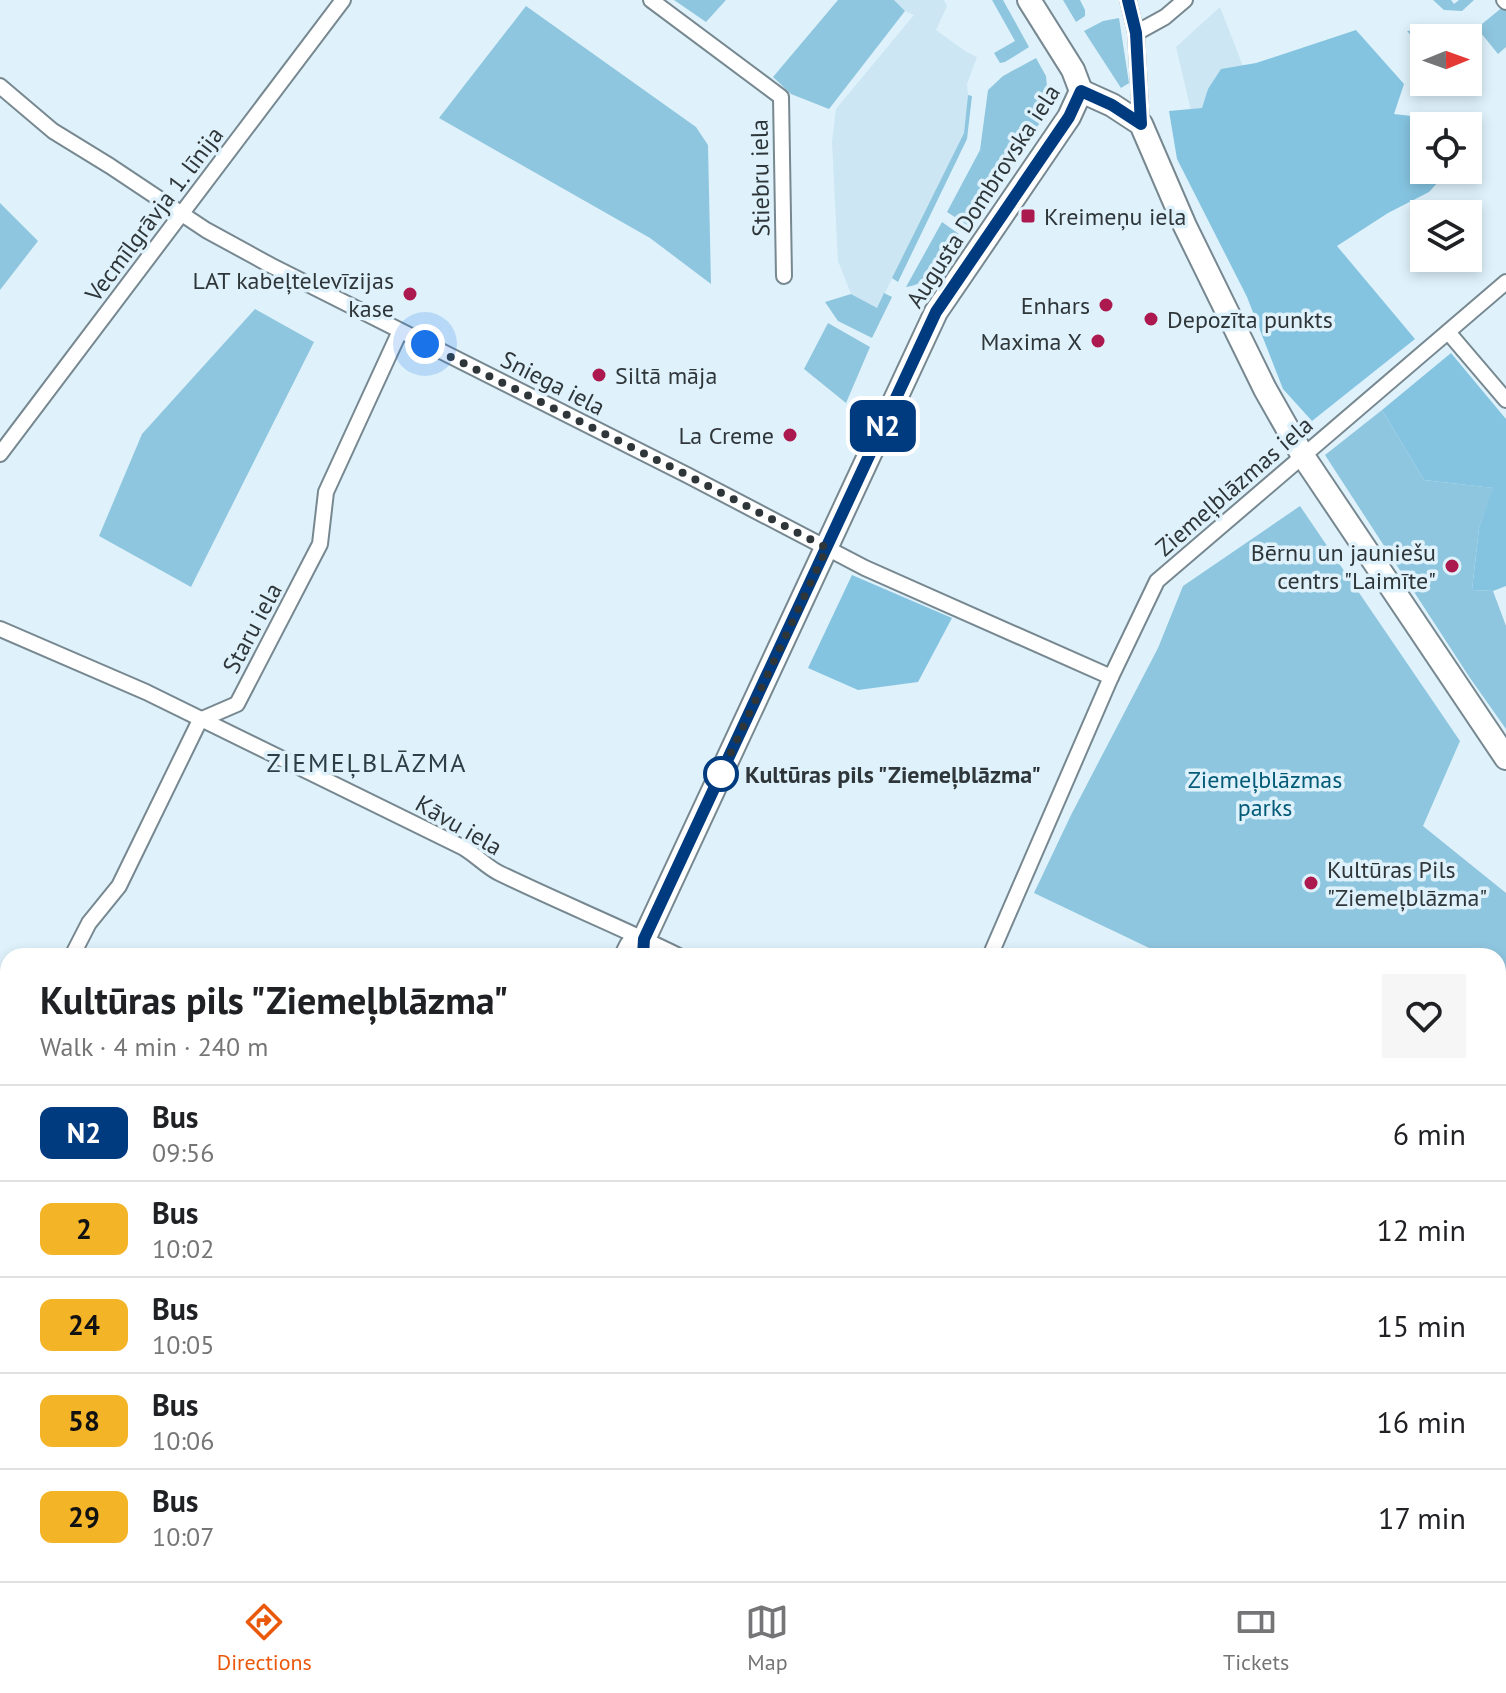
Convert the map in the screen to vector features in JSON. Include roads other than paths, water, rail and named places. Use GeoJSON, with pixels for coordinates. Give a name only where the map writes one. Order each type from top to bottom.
{"type":"FeatureCollection","features":[{"type":"Feature","properties":{"kind":"main road"},"geometry":{"type":"LineString","coordinates":[[1029,0],[1073,70],[1081,91],[1112,105],[1141,124],[1185,226],[1265,389],[1303,456],[1506,758]]}},
{"type":"Feature","properties":{"kind":"main road","name":"Augusta Dombrovska iela"},"geometry":{"type":"LineString","coordinates":[[644,948],[936,312],[1069,117],[1081,91]]}},
{"type":"Feature","properties":{"kind":"street","name":"Vecmīlgrāvja 1. līnija"},"geometry":{"type":"LineString","coordinates":[[0,454],[343,0]]}},
{"type":"Feature","properties":{"kind":"street","name":"Stiebru iela"},"geometry":{"type":"LineString","coordinates":[[651,0],[781,97],[784,276]]}},
{"type":"Feature","properties":{"kind":"street"},"geometry":{"type":"LineString","coordinates":[[1136,33],[1165,17],[1185,0]]}},
{"type":"Feature","properties":{"kind":"street"},"geometry":{"type":"LineString","coordinates":[[1128,2],[1136,33],[1141,124]]}},
{"type":"Feature","properties":{"kind":"street","name":"Sniega iela"},"geometry":{"type":"LineString","coordinates":[[0,86],[53,131],[206,230],[270,265],[865,568],[1111,677]]}},
{"type":"Feature","properties":{"kind":"street","name":"Ziemeļblāzmas iela"},"geometry":{"type":"LineString","coordinates":[[993,948],[1111,677],[1157,581],[1506,282]]}},
{"type":"Feature","properties":{"kind":"street","name":"Staru iela"},"geometry":{"type":"LineString","coordinates":[[200,720],[237,704],[314,557],[320,544],[326,492],[400,331]]}},
{"type":"Feature","properties":{"kind":"street"},"geometry":{"type":"LineString","coordinates":[[1448,332],[1506,400]]}},
{"type":"Feature","properties":{"kind":"street","name":"Kāvu iela"},"geometry":{"type":"LineString","coordinates":[[0,629],[146,692],[464,848],[495,871],[644,948]]}},
{"type":"Feature","properties":{"kind":"street"},"geometry":{"type":"LineString","coordinates":[[76,948],[89,923],[119,886],[200,720]]}},
{"type":"Feature","properties":{"kind":"place","name":"Kreimeņu iela"},"geometry":{"type":"Point","coordinates":[1028,216]}},
{"type":"Feature","properties":{"kind":"place","name":"LAT kabeļtelevīzijas kase"},"geometry":{"type":"Point","coordinates":[410,294]}},
{"type":"Feature","properties":{"kind":"place","name":"Enhars"},"geometry":{"type":"Point","coordinates":[1106,305]}},
{"type":"Feature","properties":{"kind":"place","name":"Depozīta punkts"},"geometry":{"type":"Point","coordinates":[1151,319]}},
{"type":"Feature","properties":{"kind":"place","name":"Maxima X"},"geometry":{"type":"Point","coordinates":[1098,341]}},
{"type":"Feature","properties":{"kind":"place","name":"Siltā māja"},"geometry":{"type":"Point","coordinates":[599,375]}},
{"type":"Feature","properties":{"kind":"place","name":"La Creme"},"geometry":{"type":"Point","coordinates":[790,435]}},
{"type":"Feature","properties":{"kind":"place","name":"Bērnu un jauniešu centrs \"Laimīte\""},"geometry":{"type":"Point","coordinates":[1452,566]}},
{"type":"Feature","properties":{"kind":"place","name":"Kultūras pils \"Ziemeļblāzma\""},"geometry":{"type":"Point","coordinates":[721,774]}},
{"type":"Feature","properties":{"kind":"place","name":"Kultūras Pils \"Ziemeļblāzma\""},"geometry":{"type":"Point","coordinates":[1311,883]}},
{"type":"Feature","properties":{"kind":"district","name":"ZIEMEĻBLĀZMA"},"geometry":{"type":"Point","coordinates":[367,762]}},
{"type":"Feature","properties":{"kind":"park label","name":"Ziemeļblāzmas parks"},"geometry":{"type":"Point","coordinates":[1265,793]}}]}
